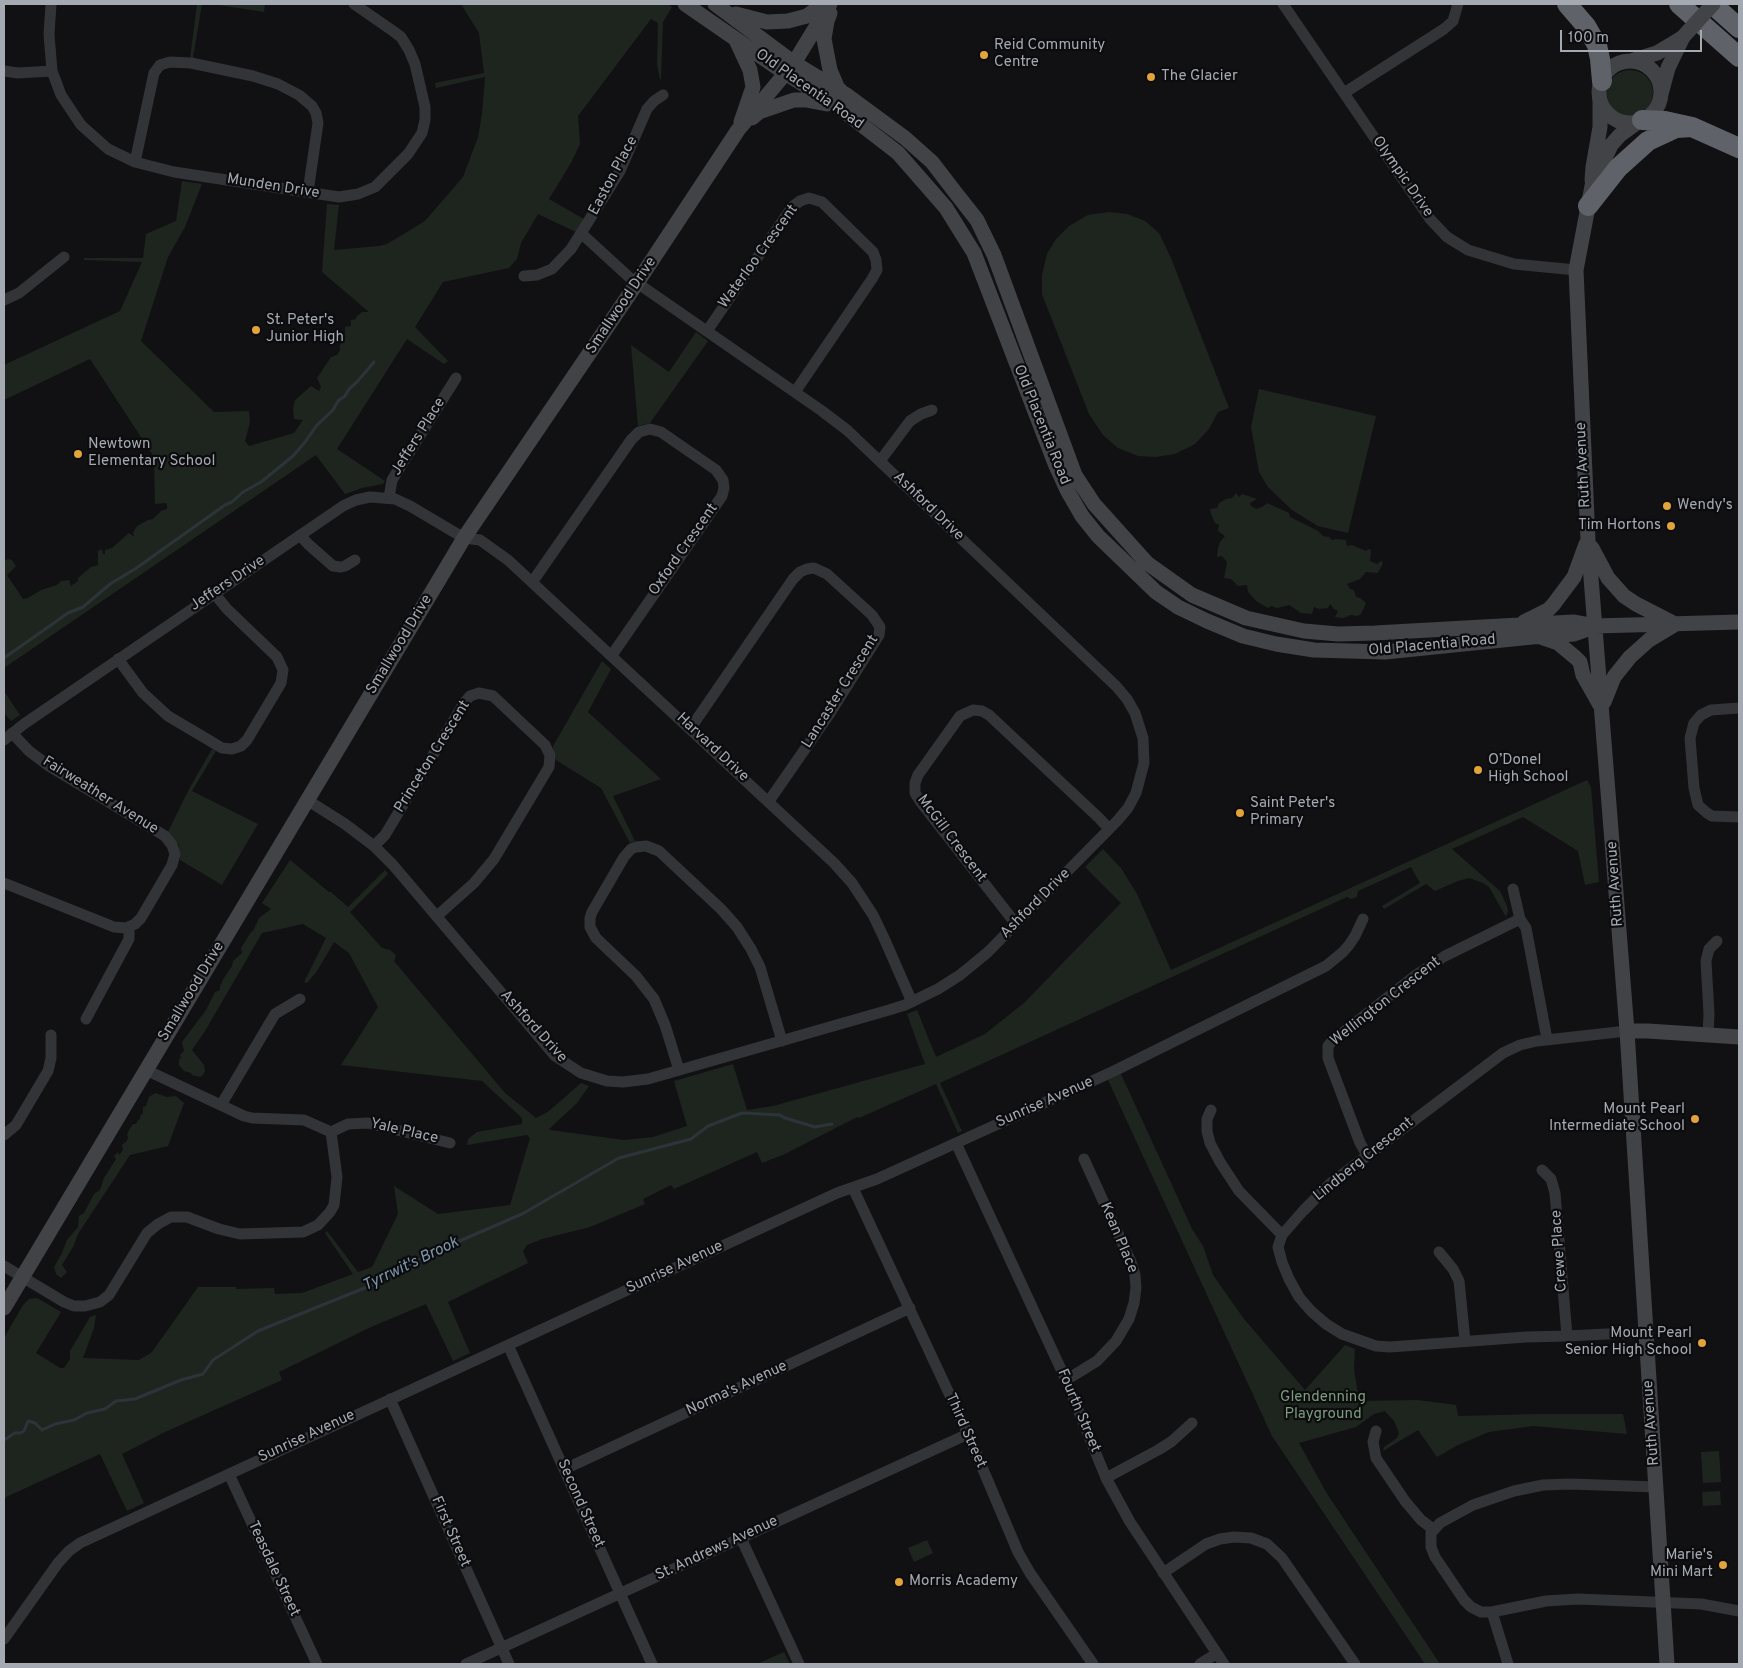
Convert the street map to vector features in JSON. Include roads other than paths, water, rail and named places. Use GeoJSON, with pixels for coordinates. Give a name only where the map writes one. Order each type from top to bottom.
{"type":"FeatureCollection","features":[{"type":"Feature","properties":{"kind":"highway"},"geometry":{"type":"LineString","coordinates":[[1567,4],[1586,26],[1597,45],[1600,58],[1601,89]]}},
{"type":"Feature","properties":{"kind":"highway"},"geometry":{"type":"LineString","coordinates":[[1679,4],[1739,57]]}},
{"type":"Feature","properties":{"kind":"highway"},"geometry":{"type":"LineString","coordinates":[[1713,4],[1739,28]]}},
{"type":"Feature","properties":{"kind":"highway"},"geometry":{"type":"LineString","coordinates":[[1640,121],[1665,121],[1692,127],[1739,148]]}},
{"type":"Feature","properties":{"kind":"highway"},"geometry":{"type":"LineString","coordinates":[[1588,206],[1618,168],[1648,141],[1676,128],[1692,127]]}},
{"type":"Feature","properties":{"kind":"main road","name":"Old Placentia Road"},"geometry":{"type":"LineString","coordinates":[[685,4],[735,39],[789,68],[905,138],[932,162],[977,220],[994,255],[1075,475],[1094,504],[1147,563],[1192,596],[1246,618],[1304,631],[1338,634],[1573,622],[1595,626],[1739,622]]}},
{"type":"Feature","properties":{"kind":"main road"},"geometry":{"type":"LineString","coordinates":[[720,7],[752,19],[767,22],[788,21],[807,16],[823,4]]}},
{"type":"Feature","properties":{"kind":"main road","name":"Smallwood Drive"},"geometry":{"type":"LineString","coordinates":[[4,1308],[464,538],[738,130],[789,68],[830,4]]}},
{"type":"Feature","properties":{"kind":"main road"},"geometry":{"type":"LineString","coordinates":[[738,130],[759,112],[794,100],[842,101],[833,76],[824,39],[827,21],[834,4]]}},
{"type":"Feature","properties":{"kind":"main road"},"geometry":{"type":"LineString","coordinates":[[1592,186],[1593,167],[1600,127],[1601,89],[1608,70],[1614,65],[1657,53],[1683,37],[1713,4]]}},
{"type":"Feature","properties":{"kind":"main road","name":"Old Placentia Road"},"geometry":{"type":"LineString","coordinates":[[720,7],[789,68]]}},
{"type":"Feature","properties":{"kind":"main road"},"geometry":{"type":"LineString","coordinates":[[1601,89],[1604,107],[1612,117],[1626,122],[1640,121],[1653,113],[1660,97],[1668,68],[1683,37]]}},
{"type":"Feature","properties":{"kind":"main road"},"geometry":{"type":"LineString","coordinates":[[735,39],[750,70],[753,87],[738,130]]}},
{"type":"Feature","properties":{"kind":"main road"},"geometry":{"type":"LineString","coordinates":[[1631,61],[1642,64],[1654,74],[1659,86],[1660,97]]}},
{"type":"Feature","properties":{"kind":"main road","name":"Old Placentia Road"},"geometry":{"type":"LineString","coordinates":[[842,101],[898,153],[946,208],[974,253],[1067,490],[1082,516],[1098,536],[1156,592],[1178,607],[1243,636],[1314,650],[1385,652],[1574,634],[1595,626]]}},
{"type":"Feature","properties":{"kind":"main road","name":"Ruth Avenue"},"geometry":{"type":"LineString","coordinates":[[1640,121],[1620,135],[1612,146],[1592,186],[1576,270],[1588,540],[1627,1032],[1667,1664]]}},
{"type":"Feature","properties":{"kind":"main road"},"geometry":{"type":"LineString","coordinates":[[1518,624],[1548,610],[1553,605],[1574,577],[1588,540]]}},
{"type":"Feature","properties":{"kind":"main road"},"geometry":{"type":"LineString","coordinates":[[1588,540],[1608,578],[1624,596],[1676,624]]}},
{"type":"Feature","properties":{"kind":"main road"},"geometry":{"type":"LineString","coordinates":[[1602,708],[1614,677],[1630,657],[1649,640],[1676,624]]}},
{"type":"Feature","properties":{"kind":"main road"},"geometry":{"type":"LineString","coordinates":[[1532,637],[1553,640],[1580,662],[1584,675],[1602,708]]}},
{"type":"Feature","properties":{"kind":"main road"},"geometry":{"type":"LineString","coordinates":[[1627,1032],[1648,1031],[1739,1037]]}},
{"type":"Feature","properties":{"kind":"street","name":"Munden Drive"},"geometry":{"type":"LineString","coordinates":[[51,4],[49,34],[52,71],[61,95],[81,125],[108,149],[135,162],[174,172],[339,197],[358,194],[375,187],[408,154],[422,133],[425,120],[425,107],[415,64],[409,50],[401,37],[393,30],[354,4]]}},
{"type":"Feature","properties":{"kind":"street","name":"Olympic Drive"},"geometry":{"type":"LineString","coordinates":[[1283,4],[1430,219],[1447,237],[1468,250],[1514,264],[1576,270]]}},
{"type":"Feature","properties":{"kind":"street"},"geometry":{"type":"LineString","coordinates":[[1344,93],[1444,30],[1453,21],[1458,4]]}},
{"type":"Feature","properties":{"kind":"street"},"geometry":{"type":"LineString","coordinates":[[135,162],[154,73],[160,65],[170,62],[191,63],[253,76],[278,84],[306,100],[312,106],[318,123],[308,192]]}},
{"type":"Feature","properties":{"kind":"street"},"geometry":{"type":"LineString","coordinates":[[4,71],[18,73],[52,71]]}},
{"type":"Feature","properties":{"kind":"street","name":"Easton Place"},"geometry":{"type":"LineString","coordinates":[[524,276],[537,275],[552,269],[567,255],[582,234],[624,164],[647,109],[654,101],[663,96]]}},
{"type":"Feature","properties":{"kind":"street","name":"Waterloo Crescent"},"geometry":{"type":"LineString","coordinates":[[707,331],[792,207],[800,201],[809,198],[822,202],[873,252],[877,270],[795,392]]}},
{"type":"Feature","properties":{"kind":"street"},"geometry":{"type":"LineString","coordinates":[[582,234],[637,283]]}},
{"type":"Feature","properties":{"kind":"street"},"geometry":{"type":"LineString","coordinates":[[4,300],[19,293],[64,257]]}},
{"type":"Feature","properties":{"kind":"street","name":"Ashford Drive"},"geometry":{"type":"LineString","coordinates":[[307,800],[345,824],[374,846],[437,916],[550,1051],[572,1069],[598,1080],[623,1082],[640,1081],[889,1010],[912,1002],[938,989],[982,958],[1124,814],[1139,787],[1143,771],[1143,738],[1138,722],[1126,699],[1110,680],[841,425],[637,283]]}},
{"type":"Feature","properties":{"kind":"street","name":"Jeffers Place"},"geometry":{"type":"LineString","coordinates":[[389,498],[392,480],[456,378]]}},
{"type":"Feature","properties":{"kind":"street"},"geometry":{"type":"LineString","coordinates":[[880,461],[910,421],[932,410]]}},
{"type":"Feature","properties":{"kind":"street","name":"Oxford Crescent"},"geometry":{"type":"LineString","coordinates":[[533,581],[631,440],[639,432],[650,429],[661,432],[716,470],[724,488],[722,496],[612,655]]}},
{"type":"Feature","properties":{"kind":"street","name":"Jeffers Drive"},"geometry":{"type":"LineString","coordinates":[[8,736],[214,593],[349,503],[370,497],[389,498],[410,506],[464,538]]}},
{"type":"Feature","properties":{"kind":"street"},"geometry":{"type":"LineString","coordinates":[[300,535],[333,566],[340,568],[356,560]]}},
{"type":"Feature","properties":{"kind":"street","name":"Harvard Drive"},"geometry":{"type":"LineString","coordinates":[[464,538],[480,540],[533,581],[834,863],[860,894],[879,926],[912,1002]]}},
{"type":"Feature","properties":{"kind":"street","name":"Lancaster Crescent"},"geometry":{"type":"LineString","coordinates":[[690,728],[793,579],[800,572],[814,568],[827,574],[872,615],[880,627],[879,635],[830,713],[769,802]]}},
{"type":"Feature","properties":{"kind":"street"},"geometry":{"type":"LineString","coordinates":[[118,659],[143,693],[168,716],[222,748],[232,749],[241,746],[248,740],[281,684],[283,670],[277,657],[227,609],[214,593]]}},
{"type":"Feature","properties":{"kind":"street","name":"Princeton Crescent"},"geometry":{"type":"LineString","coordinates":[[374,846],[384,835],[470,696],[484,693],[492,696],[545,745],[550,755],[549,767],[494,859],[474,884],[437,916]]}},
{"type":"Feature","properties":{"kind":"street"},"geometry":{"type":"LineString","coordinates":[[1739,708],[1711,710],[1701,715],[1694,723],[1690,738],[1694,788],[1698,805],[1707,814],[1712,816],[1739,817]]}},
{"type":"Feature","properties":{"kind":"street","name":"McGill Crescent"},"geometry":{"type":"LineString","coordinates":[[1016,924],[920,802],[915,793],[918,775],[960,716],[973,710],[982,711],[989,716],[1099,818],[1109,830]]}},
{"type":"Feature","properties":{"kind":"street","name":"Fairweather Avenue"},"geometry":{"type":"LineString","coordinates":[[8,736],[42,762],[165,836],[170,842],[175,854],[172,865],[141,918],[129,927]]}},
{"type":"Feature","properties":{"kind":"street"},"geometry":{"type":"LineString","coordinates":[[679,1070],[665,1024],[654,999],[636,976],[596,938],[590,926],[592,912],[624,857],[631,849],[636,847],[646,846],[659,851],[721,908],[737,927],[760,967],[782,1041]]}},
{"type":"Feature","properties":{"kind":"street"},"geometry":{"type":"LineString","coordinates":[[4,883],[114,926],[129,927],[129,938],[86,1019]]}},
{"type":"Feature","properties":{"kind":"street"},"geometry":{"type":"LineString","coordinates":[[1513,889],[1520,919],[1526,928],[1547,1039]]}},
{"type":"Feature","properties":{"kind":"street","name":"Sunrise Avenue"},"geometry":{"type":"LineString","coordinates":[[4,1639],[58,1564],[74,1546],[837,1193],[876,1179],[1112,1072],[1317,971],[1343,952],[1355,936],[1363,919]]}},
{"type":"Feature","properties":{"kind":"street","name":"Wellington Crescent"},"geometry":{"type":"LineString","coordinates":[[1368,1155],[1360,1143],[1328,1058],[1327,1050],[1329,1043],[1416,975],[1445,956],[1520,919]]}},
{"type":"Feature","properties":{"kind":"street"},"geometry":{"type":"LineString","coordinates":[[1708,1034],[1709,1014],[1706,961],[1709,949],[1717,941]]}},
{"type":"Feature","properties":{"kind":"street"},"geometry":{"type":"LineString","coordinates":[[221,1105],[275,1014],[300,998]]}},
{"type":"Feature","properties":{"kind":"street","name":"Lindberg Crescent"},"geometry":{"type":"LineString","coordinates":[[1282,1235],[1322,1192],[1499,1056],[1520,1045],[1547,1039],[1627,1032]]}},
{"type":"Feature","properties":{"kind":"street"},"geometry":{"type":"LineString","coordinates":[[4,1135],[16,1125],[48,1071],[51,1058],[51,1035]]}},
{"type":"Feature","properties":{"kind":"street"},"geometry":{"type":"LineString","coordinates":[[4,1266],[64,1302],[74,1306],[85,1306],[100,1302],[108,1295],[147,1234],[158,1224],[171,1217],[187,1218],[219,1230],[240,1234],[303,1232],[311,1229],[324,1219],[334,1205],[337,1177],[331,1132],[304,1120],[258,1119],[244,1116],[146,1070]]}},
{"type":"Feature","properties":{"kind":"street"},"geometry":{"type":"LineString","coordinates":[[1211,1110],[1207,1119],[1207,1132],[1210,1144],[1220,1162],[1239,1191],[1282,1235],[1278,1247],[1285,1270],[1294,1288],[1311,1311],[1338,1332],[1367,1343],[1383,1346],[1646,1332]]}},
{"type":"Feature","properties":{"kind":"street","name":"Yale Place"},"geometry":{"type":"LineString","coordinates":[[331,1132],[348,1124],[363,1122],[450,1143]]}},
{"type":"Feature","properties":{"kind":"street","name":"Fourth Street"},"geometry":{"type":"LineString","coordinates":[[956,1143],[1066,1380],[1106,1478],[1130,1522],[1224,1664]]}},
{"type":"Feature","properties":{"kind":"street","name":"Kean Place"},"geometry":{"type":"LineString","coordinates":[[1066,1380],[1097,1361],[1116,1341],[1129,1319],[1136,1288],[1131,1262],[1084,1159]]}},
{"type":"Feature","properties":{"kind":"street","name":"Crewe Place"},"geometry":{"type":"LineString","coordinates":[[1542,1170],[1551,1179],[1556,1193],[1567,1336]]}},
{"type":"Feature","properties":{"kind":"street","name":"Third Street"},"geometry":{"type":"LineString","coordinates":[[853,1188],[968,1434],[1021,1557],[1093,1664]]}},
{"type":"Feature","properties":{"kind":"street"},"geometry":{"type":"LineString","coordinates":[[1439,1252],[1459,1281],[1465,1341]]}},
{"type":"Feature","properties":{"kind":"street","name":"Norma's Avenue"},"geometry":{"type":"LineString","coordinates":[[565,1470],[910,1308]]}},
{"type":"Feature","properties":{"kind":"street","name":"Second Street"},"geometry":{"type":"LineString","coordinates":[[508,1345],[652,1664]]}},
{"type":"Feature","properties":{"kind":"street","name":"First Street"},"geometry":{"type":"LineString","coordinates":[[390,1399],[509,1664]]}},
{"type":"Feature","properties":{"kind":"street"},"geometry":{"type":"LineString","coordinates":[[1106,1478],[1171,1442],[1192,1423]]}},
{"type":"Feature","properties":{"kind":"street"},"geometry":{"type":"LineString","coordinates":[[1376,1431],[1372,1442],[1376,1458],[1405,1501],[1421,1520],[1433,1530]]}},
{"type":"Feature","properties":{"kind":"street","name":"St. Andrews Avenue"},"geometry":{"type":"LineString","coordinates":[[466,1664],[968,1434]]}},
{"type":"Feature","properties":{"kind":"street","name":"Teasdale Street"},"geometry":{"type":"LineString","coordinates":[[229,1474],[318,1664]]}},
{"type":"Feature","properties":{"kind":"street"},"geometry":{"type":"LineString","coordinates":[[1656,1487],[1571,1484],[1529,1488],[1500,1495],[1473,1505],[1454,1515],[1433,1530],[1430,1542],[1432,1552],[1467,1604],[1476,1610],[1486,1613],[1534,1603],[1562,1600],[1709,1605],[1739,1611]]}},
{"type":"Feature","properties":{"kind":"street"},"geometry":{"type":"LineString","coordinates":[[1163,1573],[1206,1544],[1220,1539],[1234,1537],[1251,1538],[1267,1544],[1282,1558],[1354,1664]]}},
{"type":"Feature","properties":{"kind":"street"},"geometry":{"type":"LineString","coordinates":[[741,1538],[799,1664]]}},
{"type":"Feature","properties":{"kind":"street"},"geometry":{"type":"LineString","coordinates":[[1492,1612],[1508,1664]]}},
{"type":"Feature","properties":{"kind":"street"},"geometry":{"type":"LineString","coordinates":[[1200,1664],[1216,1654]]}},
{"type":"Feature","properties":{"kind":"waterway"},"geometry":{"type":"LineString","coordinates":[[4,658],[68,613],[83,607],[110,584],[232,502],[243,492],[261,482],[293,456],[317,425],[333,410],[338,401],[345,396],[374,362]]}},
{"type":"Feature","properties":{"kind":"waterway","name":"Tyrrwit's Brook"},"geometry":{"type":"LineString","coordinates":[[4,1440],[15,1433],[24,1431],[28,1421],[35,1423],[42,1430],[55,1424],[74,1420],[87,1413],[105,1409],[116,1401],[135,1399],[181,1380],[203,1374],[213,1360],[258,1331],[377,1283],[425,1256],[522,1214],[619,1158],[691,1139],[708,1126],[742,1113],[780,1115],[815,1127],[832,1124]]}},
{"type":"Feature","properties":{"kind":"place","name":"Reid Community Centre"},"geometry":{"type":"Point","coordinates":[984,55]}},
{"type":"Feature","properties":{"kind":"place","name":"The Glacier"},"geometry":{"type":"Point","coordinates":[1151,77]}},
{"type":"Feature","properties":{"kind":"place","name":"St. Peter's Junior High"},"geometry":{"type":"Point","coordinates":[256,330]}},
{"type":"Feature","properties":{"kind":"place","name":"Newtown Elementary School"},"geometry":{"type":"Point","coordinates":[78,454]}},
{"type":"Feature","properties":{"kind":"place","name":"Wendy's"},"geometry":{"type":"Point","coordinates":[1667,506]}},
{"type":"Feature","properties":{"kind":"place","name":"Tim Hortons"},"geometry":{"type":"Point","coordinates":[1671,526]}},
{"type":"Feature","properties":{"kind":"place","name":"O’Donel High School"},"geometry":{"type":"Point","coordinates":[1478,770]}},
{"type":"Feature","properties":{"kind":"place","name":"Saint Peter's Primary"},"geometry":{"type":"Point","coordinates":[1240,813]}},
{"type":"Feature","properties":{"kind":"place","name":"Mount Pearl Intermediate School"},"geometry":{"type":"Point","coordinates":[1695,1119]}},
{"type":"Feature","properties":{"kind":"place","name":"Mount Pearl Senior High School"},"geometry":{"type":"Point","coordinates":[1702,1343]}},
{"type":"Feature","properties":{"kind":"place","name":"Marie's Mini Mart"},"geometry":{"type":"Point","coordinates":[1723,1565]}},
{"type":"Feature","properties":{"kind":"place","name":"Morris Academy"},"geometry":{"type":"Point","coordinates":[899,1582]}},
{"type":"Feature","properties":{"kind":"park label","name":"Glendenning Playground"},"geometry":{"type":"Point","coordinates":[1323,1406]}}]}
